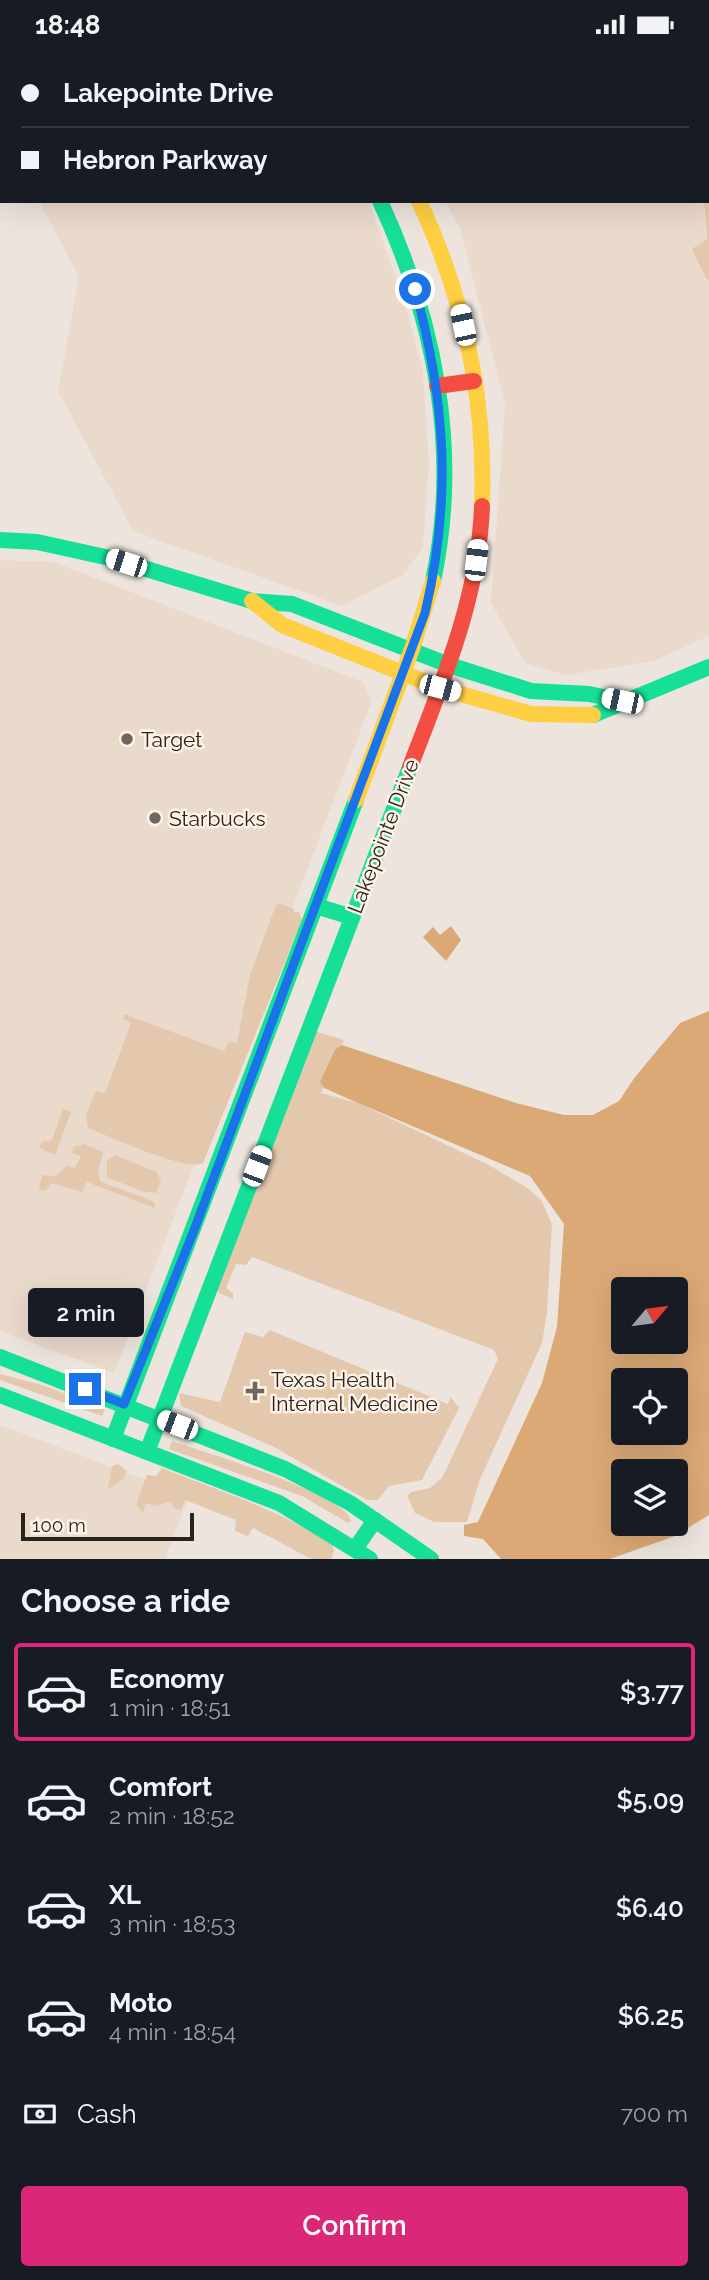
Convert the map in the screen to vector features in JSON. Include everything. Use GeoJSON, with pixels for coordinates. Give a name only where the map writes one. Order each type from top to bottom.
{"type":"FeatureCollection","features":[{"type":"Feature","properties":{"kind":"main road","name":"Lakepointe Drive"},"geometry":{"type":"LineString","coordinates":[[113,1439],[425,613],[442,524],[444,445],[429,340],[410,268],[381,203]]}},
{"type":"Feature","properties":{"kind":"main road","name":"Lakepointe Drive"},"geometry":{"type":"LineString","coordinates":[[147,1452],[162,1419],[205,1296],[449,665],[476,565],[484,490],[482,426],[457,299],[444,257],[420,203]]}},
{"type":"Feature","properties":{"kind":"main road"},"geometry":{"type":"LineString","coordinates":[[437,386],[474,381]]}},
{"type":"Feature","properties":{"kind":"main road"},"geometry":{"type":"LineString","coordinates":[[0,540],[37,543],[110,558],[252,601],[292,604],[449,665],[531,691],[589,694],[622,701]]}},
{"type":"Feature","properties":{"kind":"main road"},"geometry":{"type":"LineString","coordinates":[[252,601],[282,625],[440,688],[531,714],[589,716],[622,701],[664,688],[709,667]]}},
{"type":"Feature","properties":{"kind":"main road"},"geometry":{"type":"LineString","coordinates":[[316,906],[352,917]]}},
{"type":"Feature","properties":{"kind":"main road"},"geometry":{"type":"LineString","coordinates":[[0,1357],[285,1469],[375,1520],[431,1559]]}},
{"type":"Feature","properties":{"kind":"main road"},"geometry":{"type":"LineString","coordinates":[[0,1395],[279,1503],[370,1559]]}},
{"type":"Feature","properties":{"kind":"main road"},"geometry":{"type":"LineString","coordinates":[[355,1549],[375,1520]]}},
{"type":"Feature","properties":{"kind":"shaded area"},"geometry":{"type":"Polygon","coordinates":[[[40,203],[370,203],[408,314],[423,372],[429,462],[423,547],[403,575],[342,606],[133,531],[58,391],[79,277],[40,203]]]}},
{"type":"Feature","properties":{"kind":"shaded area"},"geometry":{"type":"Polygon","coordinates":[[[446,203],[704,203],[709,279],[709,636],[654,661],[565,675],[525,663],[491,603],[505,404],[460,228],[446,203]]]}},
{"type":"Feature","properties":{"kind":"shaded area"},"geometry":{"type":"Polygon","coordinates":[[[704,203],[709,203],[707,280],[692,249],[707,239],[704,203]]]}},
{"type":"Feature","properties":{"kind":"shaded area"},"geometry":{"type":"Polygon","coordinates":[[[0,560],[54,562],[363,682],[372,701],[114,1373],[0,1331],[0,560]]]}},
{"type":"Feature","properties":{"kind":"shaded area"},"geometry":{"type":"Polygon","coordinates":[[[276,905],[294,909],[294,913],[299,911],[302,920],[203,1163],[194,1164],[165,1158],[88,1128],[86,1115],[96,1091],[105,1093],[131,1023],[123,1019],[124,1014],[224,1051],[229,1042],[237,1043],[250,975],[276,905]]]}},
{"type":"Feature","properties":{"kind":"shaded area"},"geometry":{"type":"Polygon","coordinates":[[[451,926],[461,940],[446,961],[423,937],[433,927],[440,935],[451,926]]]}},
{"type":"Feature","properties":{"kind":"shaded area"},"geometry":{"type":"Polygon","coordinates":[[[709,1011],[709,1515],[688,1528],[688,1459],[611,1459],[611,1536],[675,1536],[610,1559],[501,1559],[483,1539],[464,1536],[464,1525],[478,1522],[542,1383],[557,1327],[564,1224],[530,1176],[324,1088],[320,1082],[335,1050],[342,1045],[516,1103],[564,1115],[593,1115],[619,1101],[635,1077],[680,1023],[709,1011]]]}},
{"type":"Feature","properties":{"kind":"shaded area"},"geometry":{"type":"Polygon","coordinates":[[[314,1031],[344,1040],[321,1093],[358,1103],[487,1164],[526,1187],[541,1200],[552,1224],[547,1313],[542,1343],[480,1479],[467,1522],[434,1522],[415,1513],[407,1496],[411,1492],[430,1488],[442,1478],[498,1359],[494,1350],[252,1257],[246,1265],[236,1264],[226,1288],[233,1293],[233,1299],[219,1293],[216,1288],[314,1031]]]}},
{"type":"Feature","properties":{"kind":"shaded area"},"geometry":{"type":"Polygon","coordinates":[[[63,1109],[71,1112],[55,1155],[39,1148],[42,1142],[52,1140],[63,1109]]]}},
{"type":"Feature","properties":{"kind":"shaded area"},"geometry":{"type":"Polygon","coordinates":[[[84,1144],[103,1152],[98,1172],[101,1182],[150,1200],[155,1204],[154,1208],[87,1182],[82,1192],[51,1183],[46,1190],[41,1191],[39,1185],[43,1175],[56,1176],[67,1166],[75,1168],[81,1156],[72,1153],[73,1147],[84,1144]]]}},
{"type":"Feature","properties":{"kind":"shaded area"},"geometry":{"type":"Polygon","coordinates":[[[115,1155],[157,1172],[161,1182],[156,1193],[141,1191],[107,1177],[107,1161],[115,1155]]]}},
{"type":"Feature","properties":{"kind":"shaded area"},"geometry":{"type":"Polygon","coordinates":[[[270,1330],[448,1404],[451,1397],[459,1408],[422,1480],[389,1486],[378,1500],[367,1500],[274,1447],[181,1406],[179,1393],[220,1402],[245,1332],[263,1337],[270,1330]]]}},
{"type":"Feature","properties":{"kind":"shaded area"},"geometry":{"type":"Polygon","coordinates":[[[0,1374],[42,1385],[105,1410],[102,1416],[0,1380],[0,1374]]]}},
{"type":"Feature","properties":{"kind":"shaded area"},"geometry":{"type":"Polygon","coordinates":[[[0,1425],[189,1496],[165,1559],[0,1559],[0,1425]]]}},
{"type":"Feature","properties":{"kind":"shaded area"},"geometry":{"type":"Polygon","coordinates":[[[172,1441],[301,1487],[344,1511],[351,1521],[348,1523],[302,1496],[169,1449],[172,1441]]]}},
{"type":"Feature","properties":{"kind":"shaded area"},"geometry":{"type":"Polygon","coordinates":[[[118,1464],[127,1471],[123,1479],[108,1489],[112,1466],[118,1464]]]}},
{"type":"Feature","properties":{"kind":"shaded area"},"geometry":{"type":"Polygon","coordinates":[[[162,1468],[249,1502],[312,1532],[332,1544],[334,1551],[331,1559],[311,1559],[253,1528],[248,1536],[235,1531],[236,1520],[185,1500],[181,1510],[176,1509],[170,1502],[155,1506],[146,1503],[143,1513],[136,1504],[147,1475],[156,1476],[162,1468]]]}},
{"type":"Feature","properties":{"kind":"traffic: fast"},"geometry":{"type":"LineString","coordinates":[[381,203],[415,292],[438,387],[444,484],[441,532],[433,581]]}},
{"type":"Feature","properties":{"kind":"traffic: fast"},"geometry":{"type":"LineString","coordinates":[[0,540],[37,542],[110,558],[252,601],[292,604],[449,665],[531,691],[589,694],[622,701]]}},
{"type":"Feature","properties":{"kind":"traffic: fast"},"geometry":{"type":"LineString","coordinates":[[593,715],[709,667]]}},
{"type":"Feature","properties":{"kind":"traffic: fast"},"geometry":{"type":"LineString","coordinates":[[147,1452],[410,767]]}},
{"type":"Feature","properties":{"kind":"traffic: fast"},"geometry":{"type":"LineString","coordinates":[[113,1439],[356,800]]}},
{"type":"Feature","properties":{"kind":"traffic: fast"},"geometry":{"type":"LineString","coordinates":[[316,906],[352,917]]}},
{"type":"Feature","properties":{"kind":"traffic: fast"},"geometry":{"type":"LineString","coordinates":[[0,1357],[285,1469],[350,1503],[431,1559]]}},
{"type":"Feature","properties":{"kind":"traffic: fast"},"geometry":{"type":"LineString","coordinates":[[0,1395],[279,1503],[370,1559]]}},
{"type":"Feature","properties":{"kind":"traffic: fast"},"geometry":{"type":"LineString","coordinates":[[355,1549],[375,1520]]}},
{"type":"Feature","properties":{"kind":"traffic: slow"},"geometry":{"type":"LineString","coordinates":[[420,203],[448,274],[469,350],[480,427],[482,506]]}},
{"type":"Feature","properties":{"kind":"traffic: slow"},"geometry":{"type":"LineString","coordinates":[[356,800],[413,646],[433,581]]}},
{"type":"Feature","properties":{"kind":"traffic: slow"},"geometry":{"type":"LineString","coordinates":[[252,601],[282,625],[440,688],[531,714],[593,715]]}},
{"type":"Feature","properties":{"kind":"traffic: jam"},"geometry":{"type":"LineString","coordinates":[[437,386],[474,381]]}},
{"type":"Feature","properties":{"kind":"traffic: jam"},"geometry":{"type":"LineString","coordinates":[[410,767],[457,639],[474,573],[482,506]]}},
{"type":"Feature","properties":{"kind":"place","name":"Target"},"geometry":{"type":"Point","coordinates":[127,739]}},
{"type":"Feature","properties":{"kind":"place","name":"Starbucks"},"geometry":{"type":"Point","coordinates":[155,818]}},
{"type":"Feature","properties":{"kind":"place","name":"Texas Health Internal Medicine"},"geometry":{"type":"Point","coordinates":[255,1391]}},
{"type":"Feature","properties":{"kind":"route"},"geometry":{"type":"LineString","coordinates":[[85,1389],[124,1404],[193,1233],[425,613],[437,563],[442,524],[444,445],[429,340],[415,289]]}}]}
